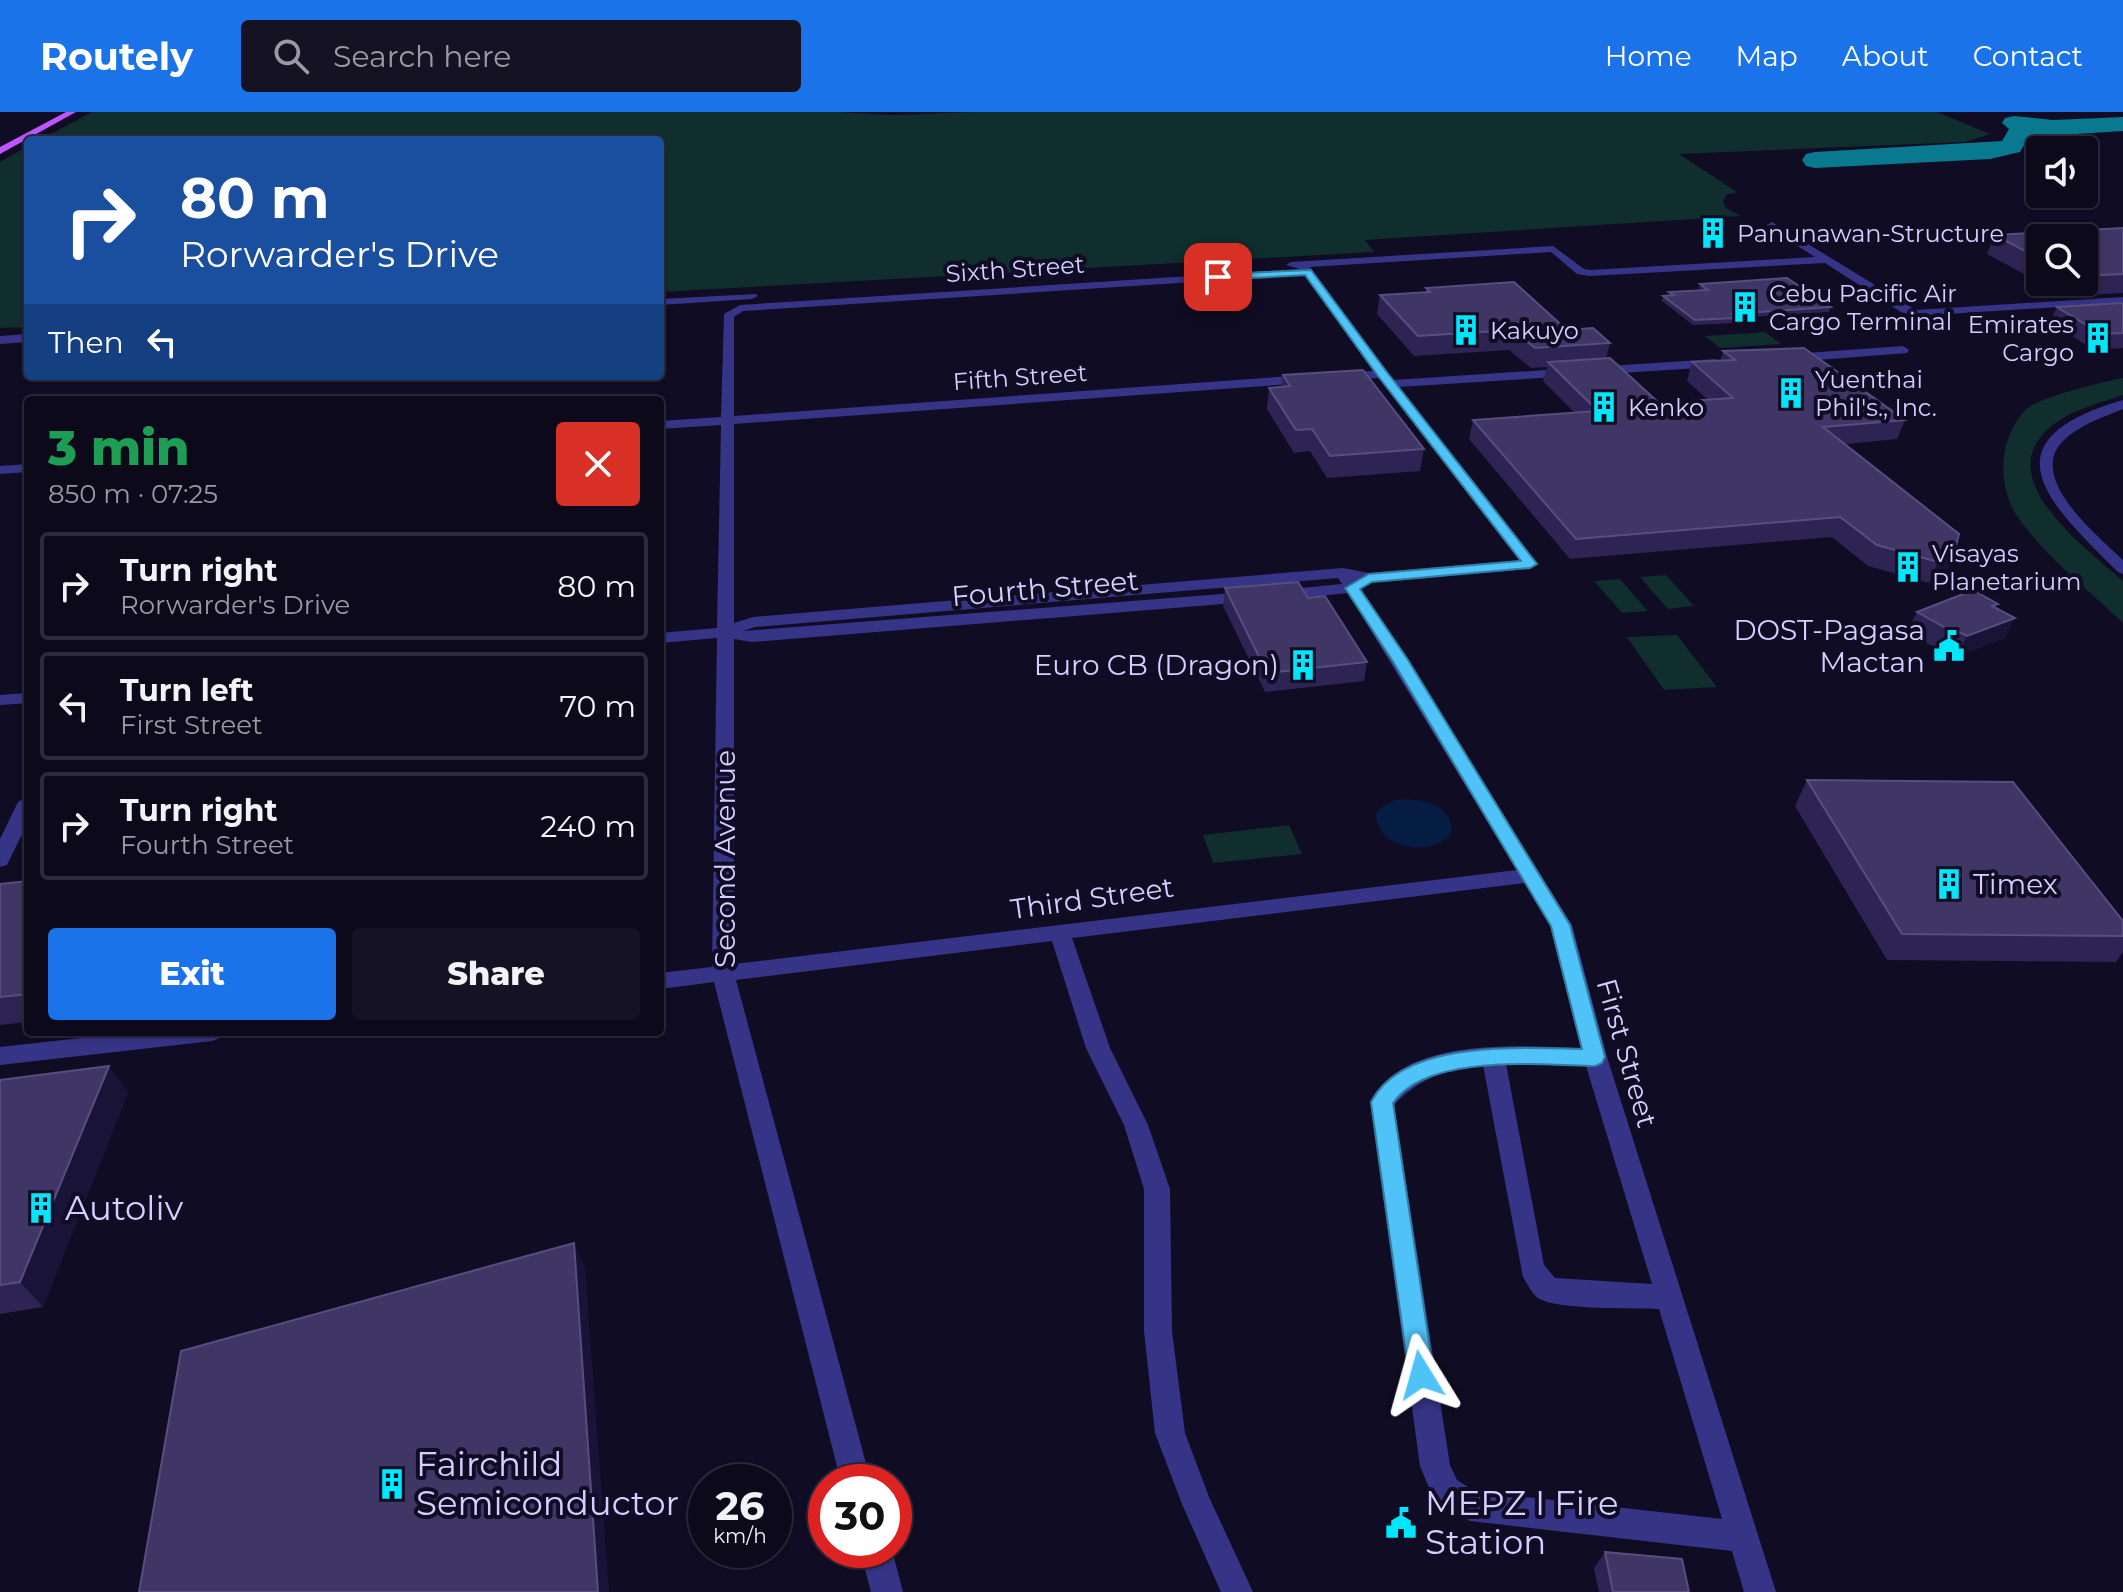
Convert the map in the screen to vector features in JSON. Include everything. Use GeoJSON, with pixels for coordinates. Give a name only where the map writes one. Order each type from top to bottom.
{"type":"FeatureCollection","features":[{"type":"Feature","properties":{"kind":"main road"},"geometry":{"type":"LineString","coordinates":[[28,136],[72,112]]}},
{"type":"Feature","properties":{"kind":"main road"},"geometry":{"type":"LineString","coordinates":[[0,151],[24,138]]}},
{"type":"Feature","properties":{"kind":"street"},"geometry":{"type":"LineString","coordinates":[[1772,225],[1905,310],[1915,313],[2123,300]]}},
{"type":"Feature","properties":{"kind":"street"},"geometry":{"type":"LineString","coordinates":[[664,302],[1553,249],[1581,272],[1590,273],[1826,260]]}},
{"type":"Feature","properties":{"kind":"street","name":"Sixth Street"},"geometry":{"type":"LineString","coordinates":[[728,316],[740,308],[1307,270],[1386,379]]}},
{"type":"Feature","properties":{"kind":"street","name":"Second Avenue"},"geometry":{"type":"LineString","coordinates":[[728,316],[723,632],[723,974],[851,1464]]}},
{"type":"Feature","properties":{"kind":"street"},"geometry":{"type":"LineString","coordinates":[[0,340],[24,338]]}},
{"type":"Feature","properties":{"kind":"street"},"geometry":{"type":"LineString","coordinates":[[1781,359],[1903,350]]}},
{"type":"Feature","properties":{"kind":"street","name":"Fifth Street"},"geometry":{"type":"LineString","coordinates":[[664,425],[1386,379],[1733,362]]}},
{"type":"Feature","properties":{"kind":"street","name":"Fourth Street"},"geometry":{"type":"LineString","coordinates":[[664,638],[723,632],[752,637],[964,613],[1530,564],[1386,379]]}},
{"type":"Feature","properties":{"kind":"street"},"geometry":{"type":"LineString","coordinates":[[2123,404],[2057,435],[2046,452],[2044,469],[2051,490],[2068,514],[2123,569]]}},
{"type":"Feature","properties":{"kind":"street"},"geometry":{"type":"LineString","coordinates":[[0,470],[24,468]]}},
{"type":"Feature","properties":{"kind":"street","name":"First Street"},"geometry":{"type":"LineString","coordinates":[[1355,580],[1561,925],[1595,1057],[1760,1592]]}},
{"type":"Feature","properties":{"kind":"street"},"geometry":{"type":"LineString","coordinates":[[0,700],[24,698]]}},
{"type":"Feature","properties":{"kind":"street"},"geometry":{"type":"LineString","coordinates":[[0,860],[24,810]]}},
{"type":"Feature","properties":{"kind":"street","name":"Third Street"},"geometry":{"type":"LineString","coordinates":[[664,981],[1532,875]]}},
{"type":"Feature","properties":{"kind":"street"},"geometry":{"type":"LineString","coordinates":[[1060,933],[1098,1048],[1136,1125],[1157,1189],[1158,1331],[1170,1433],[1197,1504],[1237,1592]]}},
{"type":"Feature","properties":{"kind":"street"},"geometry":{"type":"LineString","coordinates":[[0,1056],[177,1036]]}},
{"type":"Feature","properties":{"kind":"street"},"geometry":{"type":"LineString","coordinates":[[1493,1055],[1532,1269],[1547,1289],[1569,1293],[1669,1297]]}},
{"type":"Feature","properties":{"kind":"street"},"geometry":{"type":"LineString","coordinates":[[1595,1057],[1493,1055],[1436,1066],[1393,1086],[1382,1102],[1435,1466],[1446,1491],[1470,1506],[1743,1537]]}},
{"type":"Feature","properties":{"kind":"street"},"geometry":{"type":"LineString","coordinates":[[881,1568],[887,1592]]}},
{"type":"Feature","properties":{"kind":"green space"},"geometry":{"type":"Polygon","coordinates":[[[92,112],[837,112],[892,115],[973,112],[1937,112],[1990,134],[1965,142],[1679,154],[1737,192],[1726,195],[1723,202],[1727,209],[1741,216],[1365,240],[1374,252],[664,292],[664,136],[47,136],[92,112]]]}},
{"type":"Feature","properties":{"kind":"green space"},"geometry":{"type":"Polygon","coordinates":[[[24,148],[24,327],[0,328],[0,162],[24,148]]]}},
{"type":"Feature","properties":{"kind":"green space"},"geometry":{"type":"Polygon","coordinates":[[[1765,332],[1781,344],[1720,348],[1705,336],[1765,332]]]}},
{"type":"Feature","properties":{"kind":"green space"},"geometry":{"type":"Polygon","coordinates":[[[2123,378],[2123,395],[2060,420],[2038,440],[2031,461],[2034,484],[2046,506],[2084,547],[2123,581],[2123,623],[2055,560],[2019,519],[2006,492],[2004,461],[2011,431],[2029,407],[2060,394],[2123,378]]]}},
{"type":"Feature","properties":{"kind":"green space"},"geometry":{"type":"Polygon","coordinates":[[[1666,575],[1694,606],[1668,609],[1640,577],[1666,575]]]}},
{"type":"Feature","properties":{"kind":"green space"},"geometry":{"type":"Polygon","coordinates":[[[1620,579],[1648,611],[1622,613],[1594,581],[1620,579]]]}},
{"type":"Feature","properties":{"kind":"green space"},"geometry":{"type":"Polygon","coordinates":[[[1677,635],[1717,687],[1664,690],[1627,637],[1677,635]]]}},
{"type":"Feature","properties":{"kind":"green space"},"geometry":{"type":"Polygon","coordinates":[[[1289,825],[1302,854],[1213,863],[1203,835],[1289,825]]]}},
{"type":"Feature","properties":{"kind":"water"},"geometry":{"type":"Polygon","coordinates":[[[1396,800],[1424,802],[1441,809],[1451,824],[1451,834],[1431,846],[1419,847],[1406,846],[1385,836],[1376,815],[1380,808],[1396,800]]]}},
{"type":"Feature","properties":{"kind":"building"},"geometry":{"type":"Polygon","coordinates":[[[2123,228],[2123,274],[2098,275],[2098,229],[2123,228]]]}},
{"type":"Feature","properties":{"kind":"building"},"geometry":{"type":"Polygon","coordinates":[[[2026,233],[2026,252],[1995,235],[2026,233]]]}},
{"type":"Feature","properties":{"kind":"building","name":"Cebu Pacific Air Cargo Terminal"},"geometry":{"type":"Polygon","coordinates":[[[1787,278],[1831,307],[1732,314],[1737,318],[1695,320],[1663,296],[1674,295],[1669,292],[1708,290],[1700,284],[1787,278]]]}},
{"type":"Feature","properties":{"kind":"building"},"geometry":{"type":"Polygon","coordinates":[[[1514,282],[1567,330],[1593,328],[1610,343],[1535,348],[1513,330],[1418,336],[1380,295],[1430,292],[1426,288],[1514,282]]]}},
{"type":"Feature","properties":{"kind":"building"},"geometry":{"type":"Polygon","coordinates":[[[2121,303],[2123,333],[2101,334],[2057,307],[2121,303]]]}},
{"type":"Feature","properties":{"kind":"building"},"geometry":{"type":"Polygon","coordinates":[[[1804,348],[1905,420],[1823,427],[1959,534],[1953,559],[1938,562],[1877,545],[1840,517],[1576,539],[1473,420],[1598,411],[1548,362],[1610,358],[1659,403],[1733,398],[1692,362],[1735,360],[1723,351],[1804,348]]]}},
{"type":"Feature","properties":{"kind":"building"},"geometry":{"type":"Polygon","coordinates":[[[1363,370],[1424,449],[1330,456],[1312,429],[1296,430],[1269,388],[1290,386],[1283,375],[1363,370]]]}},
{"type":"Feature","properties":{"kind":"building"},"geometry":{"type":"Polygon","coordinates":[[[1298,582],[1308,598],[1325,596],[1367,662],[1267,673],[1225,588],[1298,582]]]}},
{"type":"Feature","properties":{"kind":"building"},"geometry":{"type":"Polygon","coordinates":[[[1973,590],[1998,604],[1992,606],[2015,618],[1967,636],[1953,632],[1917,612],[1973,590]]]}},
{"type":"Feature","properties":{"kind":"building","name":"Timex"},"geometry":{"type":"Polygon","coordinates":[[[1807,780],[2013,782],[2123,921],[2123,936],[1902,934],[1807,780]]]}},
{"type":"Feature","properties":{"kind":"building"},"geometry":{"type":"Polygon","coordinates":[[[24,881],[24,994],[0,997],[0,884],[24,881]]]}},
{"type":"Feature","properties":{"kind":"building"},"geometry":{"type":"Polygon","coordinates":[[[109,1066],[20,1282],[0,1285],[0,1080],[109,1066]]]}},
{"type":"Feature","properties":{"kind":"building","name":"Fairchild Semiconductor"},"geometry":{"type":"Polygon","coordinates":[[[574,1243],[598,1592],[139,1592],[181,1351],[574,1243]]]}},
{"type":"Feature","properties":{"kind":"building"},"geometry":{"type":"Polygon","coordinates":[[[1605,1552],[1682,1559],[1689,1592],[1613,1592],[1605,1552]]]}},
{"type":"Feature","properties":{"kind":"taxiway"},"geometry":{"type":"LineString","coordinates":[[2014,123],[2053,127]]}},
{"type":"Feature","properties":{"kind":"taxiway"},"geometry":{"type":"LineString","coordinates":[[2053,127],[2123,124]]}},
{"type":"Feature","properties":{"kind":"taxiway"},"geometry":{"type":"LineString","coordinates":[[1815,160],[1990,151],[2011,147],[2020,131],[2053,127]]}},
{"type":"Feature","properties":{"kind":"place","name":"Panunawan-Structure"},"geometry":{"type":"Point","coordinates":[1713,233]}},
{"type":"Feature","properties":{"kind":"place","name":"Cebu Pacific Air Cargo Terminal"},"geometry":{"type":"Point","coordinates":[1745,307]}},
{"type":"Feature","properties":{"kind":"place","name":"Kakuyo"},"geometry":{"type":"Point","coordinates":[1466,330]}},
{"type":"Feature","properties":{"kind":"place","name":"Emirates Cargo"},"geometry":{"type":"Point","coordinates":[2098,338]}},
{"type":"Feature","properties":{"kind":"place","name":"Yuenthai Phil's., Inc."},"geometry":{"type":"Point","coordinates":[1791,393]}},
{"type":"Feature","properties":{"kind":"place","name":"Kenko"},"geometry":{"type":"Point","coordinates":[1604,407]}},
{"type":"Feature","properties":{"kind":"place","name":"Visayas Planetarium"},"geometry":{"type":"Point","coordinates":[1908,567]}},
{"type":"Feature","properties":{"kind":"place","name":"DOST-Pagasa Mactan"},"geometry":{"type":"Point","coordinates":[1949,646]}},
{"type":"Feature","properties":{"kind":"place","name":"Euro CB (Dragon)"},"geometry":{"type":"Point","coordinates":[1303,665]}},
{"type":"Feature","properties":{"kind":"place","name":"Timex"},"geometry":{"type":"Point","coordinates":[1949,884]}},
{"type":"Feature","properties":{"kind":"place","name":"Autoliv"},"geometry":{"type":"Point","coordinates":[41,1208]}},
{"type":"Feature","properties":{"kind":"place","name":"Fairchild Semiconductor"},"geometry":{"type":"Point","coordinates":[392,1484]}},
{"type":"Feature","properties":{"kind":"place","name":"MEPZ I Fire Station"},"geometry":{"type":"Point","coordinates":[1401,1523]}},
{"type":"Feature","properties":{"kind":"route"},"geometry":{"type":"LineString","coordinates":[[1218,277],[1308,272],[1382,374],[1530,564],[1369,578],[1352,588],[1400,660],[1561,925],[1595,1057],[1493,1055],[1461,1060],[1411,1076],[1393,1086],[1382,1102],[1421,1375]]}}]}
